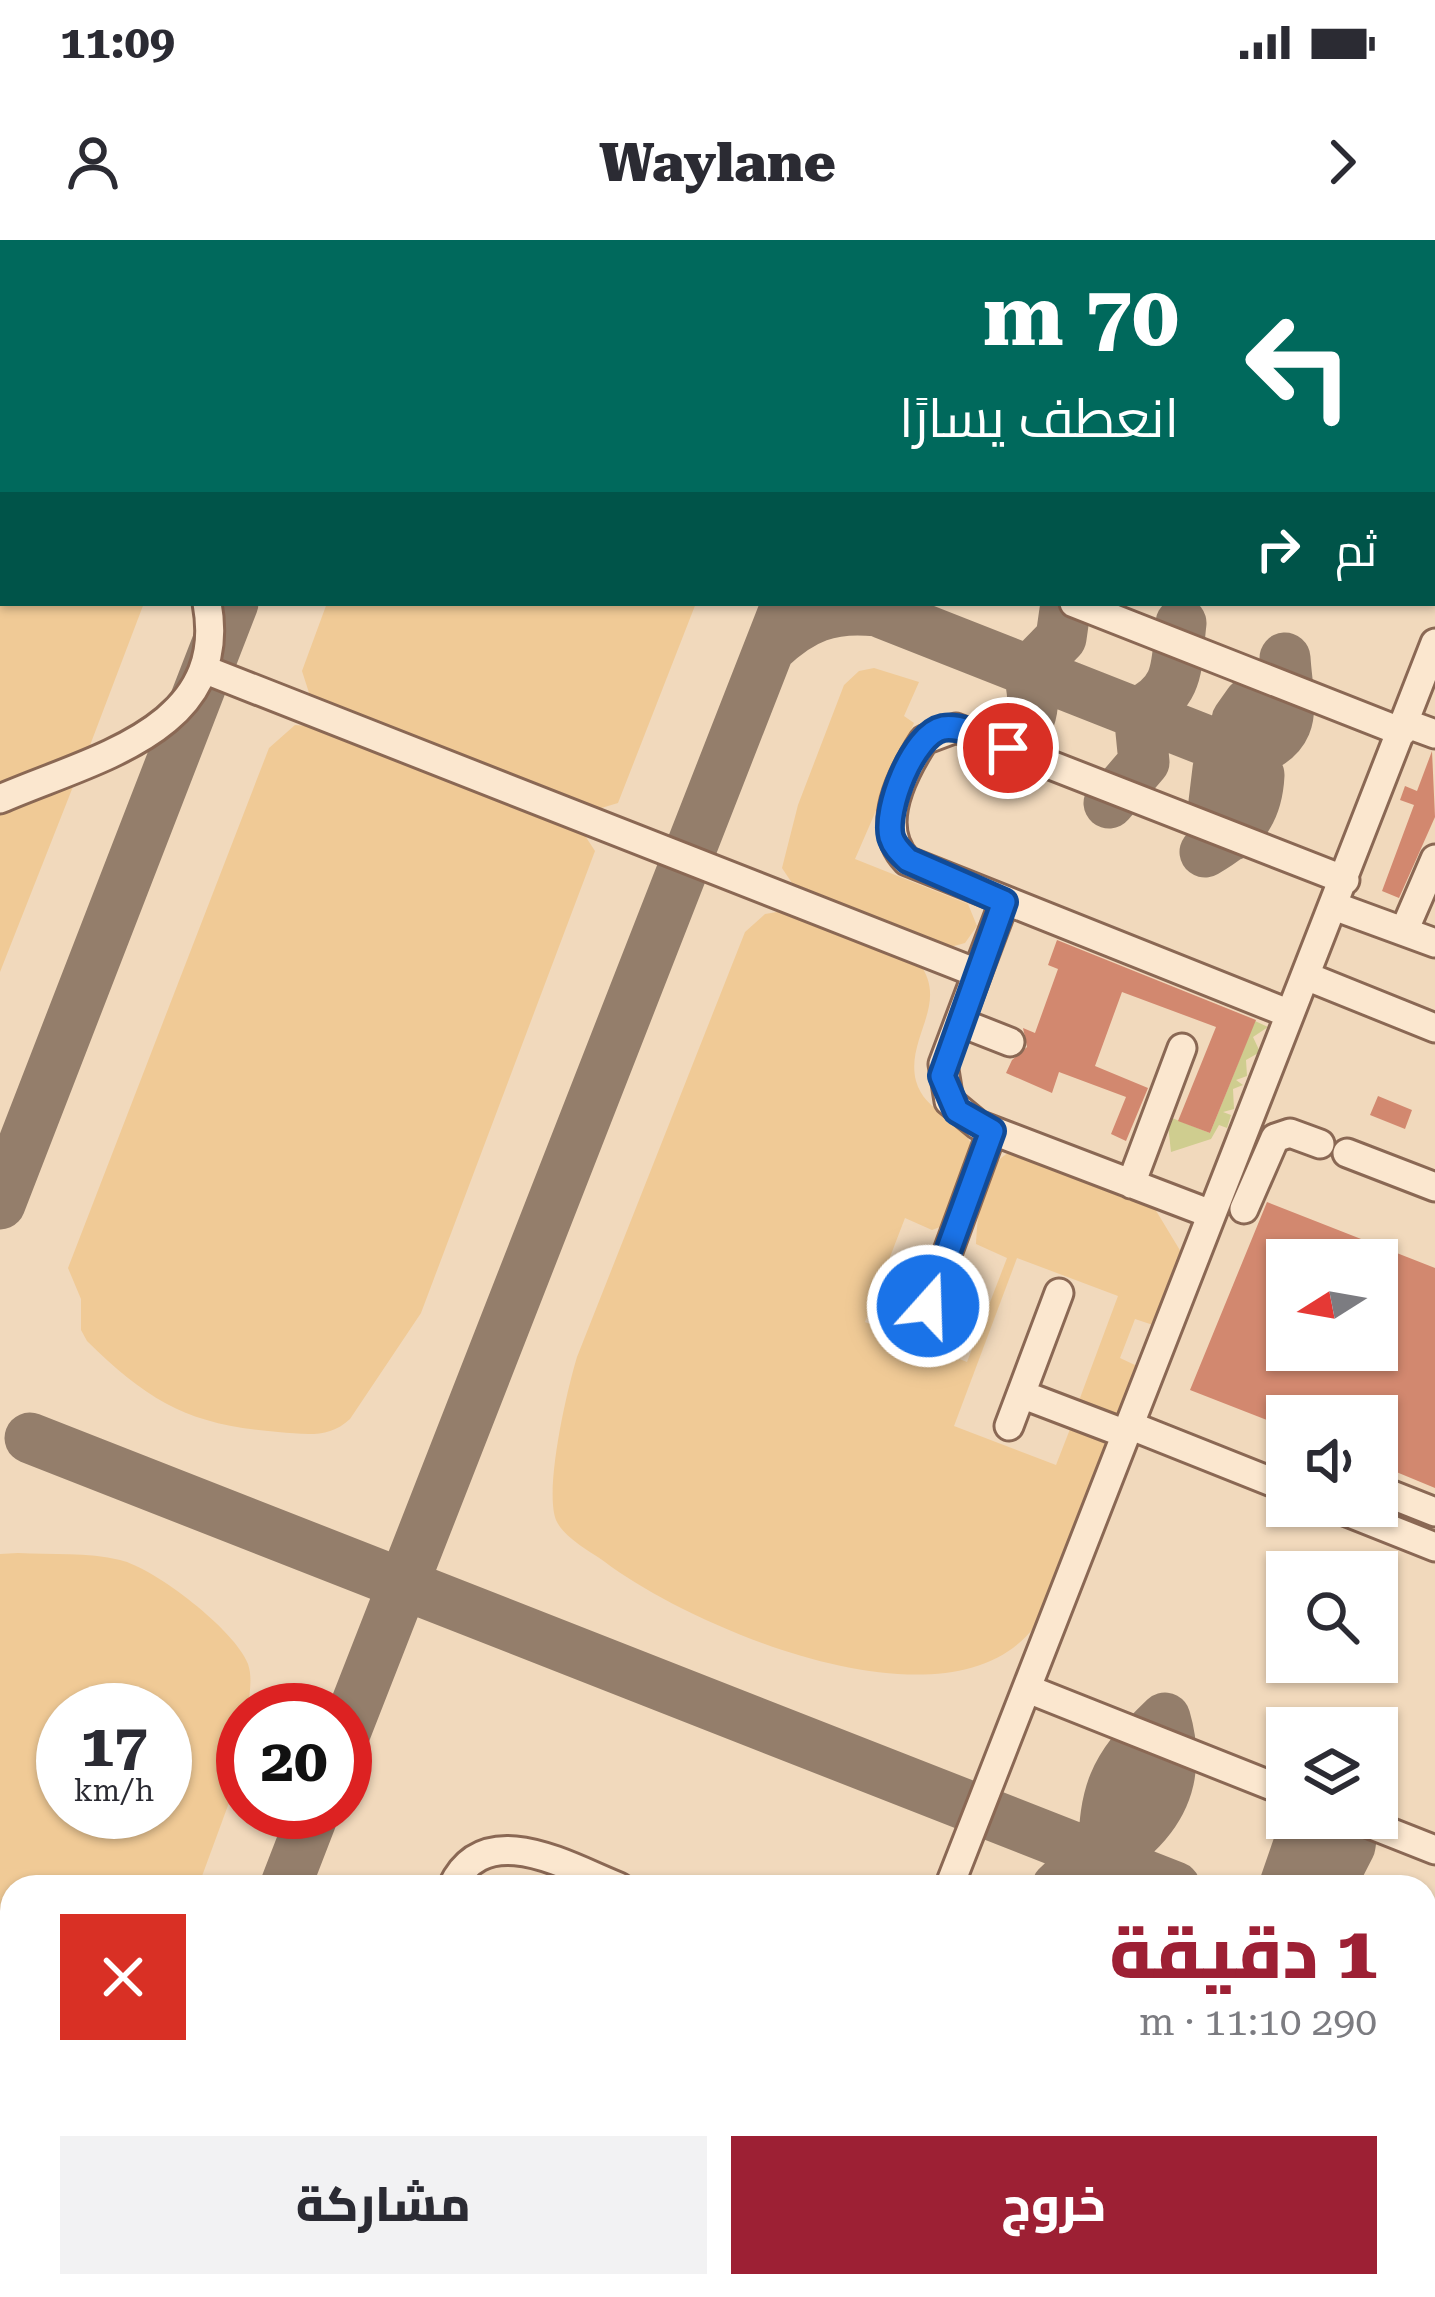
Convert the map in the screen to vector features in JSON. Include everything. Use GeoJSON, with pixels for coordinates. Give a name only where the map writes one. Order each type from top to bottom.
{"type":"FeatureCollection","features":[{"type":"Feature","properties":{"kind":"lane"},"geometry":{"type":"LineString","coordinates":[[0,799],[162,725],[185,704],[206,670],[207,606]]}},
{"type":"Feature","properties":{"kind":"lane"},"geometry":{"type":"LineString","coordinates":[[1082,606],[1403,728],[1435,734]]}},
{"type":"Feature","properties":{"kind":"lane"},"geometry":{"type":"LineString","coordinates":[[954,1875],[1435,643]]}},
{"type":"Feature","properties":{"kind":"lane"},"geometry":{"type":"LineString","coordinates":[[206,670],[977,973]]}},
{"type":"Feature","properties":{"kind":"lane"},"geometry":{"type":"LineString","coordinates":[[1290,1014],[908,860],[891,837],[893,808],[918,750],[933,732],[967,732],[1339,893],[1404,931],[1435,943]]}},
{"type":"Feature","properties":{"kind":"lane"},"geometry":{"type":"LineString","coordinates":[[1404,931],[1435,860]]}},
{"type":"Feature","properties":{"kind":"lane"},"geometry":{"type":"LineString","coordinates":[[1004,902],[943,1064],[944,1089],[957,1111],[992,1131],[1211,1214]]}},
{"type":"Feature","properties":{"kind":"lane"},"geometry":{"type":"LineString","coordinates":[[1306,976],[1435,1028]]}},
{"type":"Feature","properties":{"kind":"lane"},"geometry":{"type":"LineString","coordinates":[[959,1022],[1010,1042]]}},
{"type":"Feature","properties":{"kind":"lane"},"geometry":{"type":"LineString","coordinates":[[1130,1184],[1182,1048]]}},
{"type":"Feature","properties":{"kind":"lane"},"geometry":{"type":"LineString","coordinates":[[928,1306],[992,1131]]}},
{"type":"Feature","properties":{"kind":"lane"},"geometry":{"type":"LineString","coordinates":[[1244,1209],[1275,1138],[1290,1133],[1320,1144],[1328,1162],[1340,1162],[1348,1153],[1435,1187]]}},
{"type":"Feature","properties":{"kind":"lane"},"geometry":{"type":"LineString","coordinates":[[1009,1426],[1059,1293]]}},
{"type":"Feature","properties":{"kind":"lane"},"geometry":{"type":"LineString","coordinates":[[1021,1394],[1266,1480]]}},
{"type":"Feature","properties":{"kind":"lane"},"geometry":{"type":"LineString","coordinates":[[1398,1497],[1435,1512]]}},
{"type":"Feature","properties":{"kind":"lane"},"geometry":{"type":"LineString","coordinates":[[1385,1527],[1435,1547]]}},
{"type":"Feature","properties":{"kind":"lane"},"geometry":{"type":"LineString","coordinates":[[1028,1689],[1266,1784]]}},
{"type":"Feature","properties":{"kind":"lane"},"geometry":{"type":"LineString","coordinates":[[1398,1835],[1435,1850]]}},
{"type":"Feature","properties":{"kind":"lane"},"geometry":{"type":"LineString","coordinates":[[461,1875],[471,1861],[507,1849],[584,1875]]}},
{"type":"Feature","properties":{"kind":"shaded area"},"geometry":{"type":"Polygon","coordinates":[[[1255,1021],[1268,1027],[1253,1037],[1260,1052],[1246,1060],[1247,1076],[1236,1080],[1243,1085],[1233,1089],[1234,1109],[1223,1112],[1231,1115],[1227,1128],[1219,1125],[1211,1139],[1171,1152],[1167,1116],[1210,1133],[1255,1021]]]}},
{"type":"Feature","properties":{"kind":"sand"},"geometry":{"type":"Polygon","coordinates":[[[0,606],[143,606],[89,748],[0,787],[0,606]]]}},
{"type":"Feature","properties":{"kind":"sand"},"geometry":{"type":"Polygon","coordinates":[[[326,606],[695,606],[618,803],[588,812],[310,696],[302,671],[326,606]]]}},
{"type":"Feature","properties":{"kind":"sand"},"geometry":{"type":"Polygon","coordinates":[[[874,668],[919,682],[904,716],[914,723],[855,859],[968,904],[977,926],[965,943],[947,948],[796,889],[782,868],[798,805],[844,685],[859,671],[874,668]]]}},
{"type":"Feature","properties":{"kind":"sand"},"geometry":{"type":"Polygon","coordinates":[[[295,725],[319,727],[582,831],[595,851],[421,1313],[350,1419],[334,1430],[307,1434],[220,1424],[152,1395],[87,1341],[81,1330],[81,1299],[68,1268],[269,748],[295,725]]]}},
{"type":"Feature","properties":{"kind":"sand"},"geometry":{"type":"Polygon","coordinates":[[[76,779],[0,972],[0,812],[76,779]]]}},
{"type":"Feature","properties":{"kind":"sand"},"geometry":{"type":"Polygon","coordinates":[[[783,911],[854,941],[892,948],[919,963],[930,993],[916,1050],[916,1081],[927,1101],[959,1127],[971,1144],[940,1227],[932,1230],[905,1218],[865,1322],[967,1362],[1007,1258],[976,1244],[980,1205],[993,1167],[1012,1151],[1152,1204],[1181,1252],[1153,1325],[1135,1319],[1120,1358],[1137,1366],[1117,1418],[1077,1406],[1118,1296],[1017,1258],[954,1426],[1056,1465],[1072,1424],[1111,1439],[1035,1626],[996,1658],[944,1673],[885,1673],[821,1661],[757,1641],[645,1588],[578,1544],[556,1520],[555,1464],[577,1357],[745,932],[765,914],[783,911]]]}},
{"type":"Feature","properties":{"kind":"sand"},"geometry":{"type":"Polygon","coordinates":[[[0,1554],[95,1556],[135,1565],[173,1588],[240,1650],[248,1664],[250,1683],[216,1683],[216,1838],[202,1875],[0,1875],[0,1554]]]}},
{"type":"Feature","properties":{"kind":"building"},"geometry":{"type":"Polygon","coordinates":[[[1432,751],[1435,817],[1399,898],[1382,891],[1414,805],[1400,800],[1405,786],[1417,791],[1432,751]]]}},
{"type":"Feature","properties":{"kind":"building"},"geometry":{"type":"Polygon","coordinates":[[[1057,940],[1256,1020],[1210,1133],[1178,1121],[1216,1027],[1122,992],[1095,1066],[1148,1088],[1126,1141],[1111,1134],[1126,1097],[1059,1072],[1052,1093],[1006,1073],[1027,1047],[1023,1028],[1035,1033],[1058,969],[1048,965],[1057,940]]]}},
{"type":"Feature","properties":{"kind":"building"},"geometry":{"type":"Polygon","coordinates":[[[1378,1096],[1412,1110],[1405,1129],[1370,1115],[1378,1096]]]}},
{"type":"Feature","properties":{"kind":"building"},"geometry":{"type":"Polygon","coordinates":[[[1267,1202],[1361,1239],[1266,1239],[1266,1371],[1398,1371],[1398,1253],[1435,1268],[1435,1488],[1398,1473],[1398,1395],[1266,1395],[1266,1420],[1190,1390],[1267,1202]]]}},
{"type":"Feature","properties":{"kind":"taxiway"},"geometry":{"type":"LineString","coordinates":[[0,1204],[232,606]]}},
{"type":"Feature","properties":{"kind":"taxiway"},"geometry":{"type":"LineString","coordinates":[[365,1683],[786,606]]}},
{"type":"Feature","properties":{"kind":"taxiway"},"geometry":{"type":"LineString","coordinates":[[996,754],[1017,739],[1029,719],[1033,697],[1028,672],[1061,638],[1066,606]]}},
{"type":"Feature","properties":{"kind":"taxiway"},"geometry":{"type":"LineString","coordinates":[[769,649],[818,616],[845,610],[877,611],[1243,755]]}},
{"type":"Feature","properties":{"kind":"taxiway"},"geometry":{"type":"LineString","coordinates":[[1109,803],[1144,762],[1139,712],[1169,686],[1177,664],[1181,623]]}},
{"type":"Feature","properties":{"kind":"taxiway"},"geometry":{"type":"LineString","coordinates":[[1205,852],[1236,830],[1250,812],[1259,775],[1243,755],[1275,739],[1288,718],[1285,658]]}},
{"type":"Feature","properties":{"kind":"taxiway"},"geometry":{"type":"LineString","coordinates":[[1233,835],[1214,802],[1218,769],[1233,751],[1237,720],[1249,703],[1262,692],[1286,686]]}},
{"type":"Feature","properties":{"kind":"taxiway"},"geometry":{"type":"LineString","coordinates":[[30,1438],[1144,1875]]}},
{"type":"Feature","properties":{"kind":"taxiway"},"geometry":{"type":"LineString","coordinates":[[1165,1718],[1171,1761],[1162,1798],[1139,1830],[1102,1859],[1106,1813],[1117,1777],[1165,1718]]}},
{"type":"Feature","properties":{"kind":"taxiway"},"geometry":{"type":"LineString","coordinates":[[290,1875],[304,1839]]}},
{"type":"Feature","properties":{"kind":"taxiway"},"geometry":{"type":"LineString","coordinates":[[1288,1875],[1301,1839]]}},
{"type":"Feature","properties":{"kind":"taxiway"},"geometry":{"type":"LineString","coordinates":[[1335,1875],[1351,1839]]}},
{"type":"Feature","properties":{"kind":"taxiway"},"geometry":{"type":"LineString","coordinates":[[1073,1875],[1102,1859]]}},
{"type":"Feature","properties":{"kind":"taxiway"},"geometry":{"type":"LineString","coordinates":[[1101,1875],[1102,1859]]}},
{"type":"Feature","properties":{"kind":"route"},"geometry":{"type":"LineString","coordinates":[[928,1306],[992,1131],[957,1111],[942,1076],[1004,902],[908,860],[897,850],[890,822],[918,750],[933,732],[956,728],[1008,748]]}}]}
